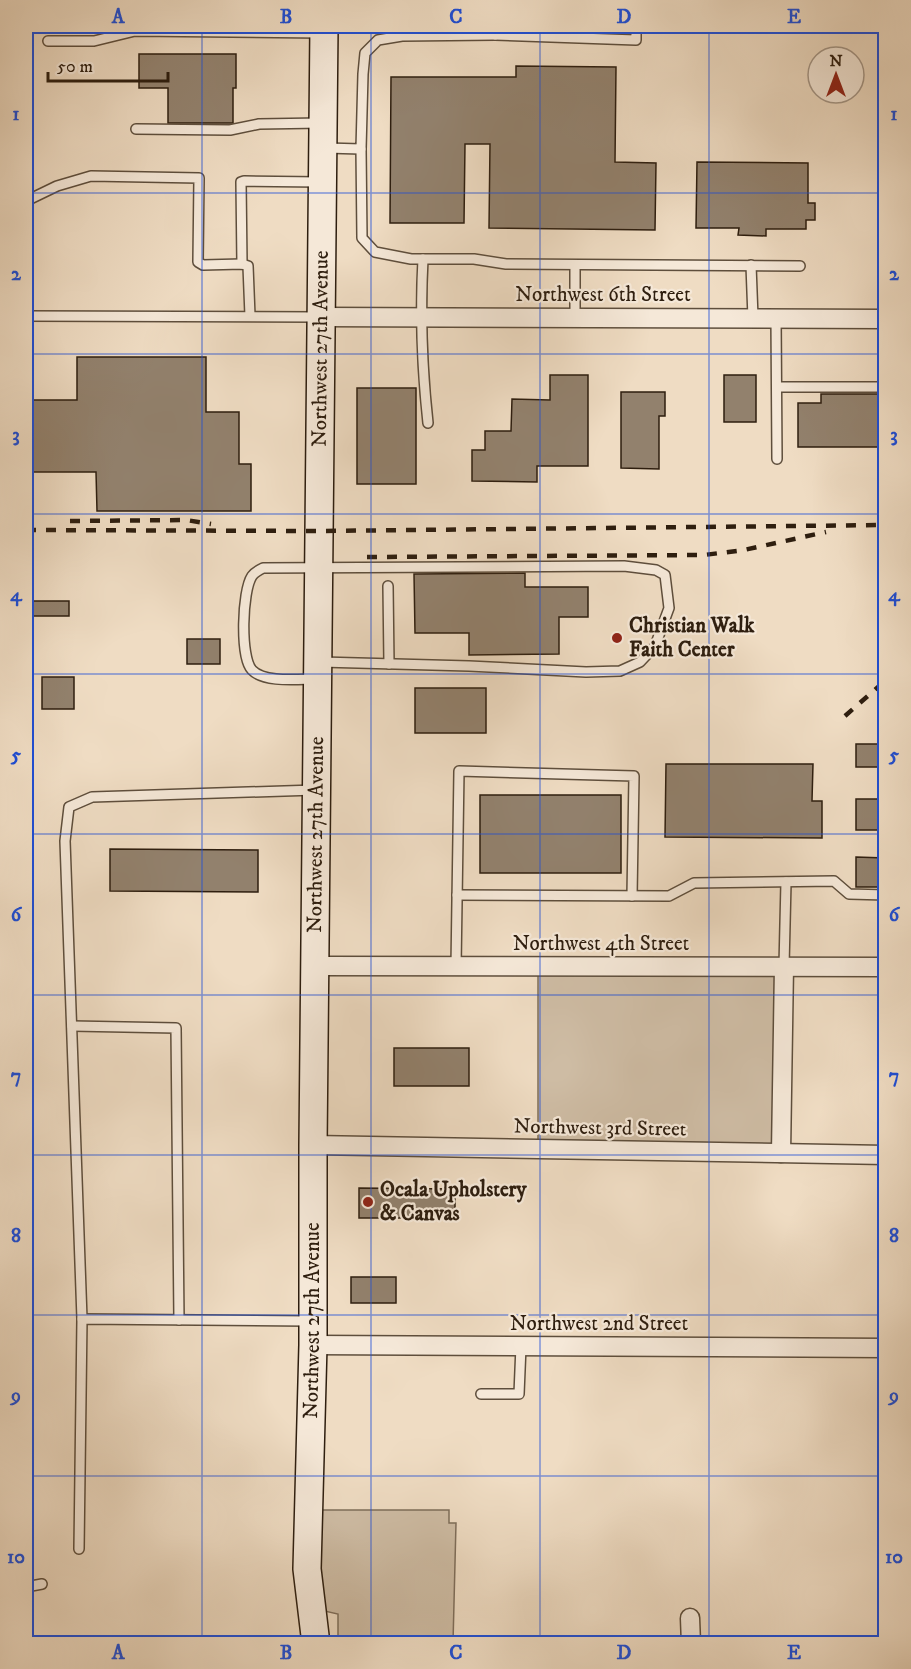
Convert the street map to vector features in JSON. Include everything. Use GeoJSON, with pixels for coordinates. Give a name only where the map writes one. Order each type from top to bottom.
{"type":"FeatureCollection","features":[{"type":"Feature","properties":{"kind":"main road","name":"Northwest 27th Avenue"},"geometry":{"type":"LineString","coordinates":[[316,1644],[307,1569],[313,1333],[324,29]]}},
{"type":"Feature","properties":{"kind":"main road"},"geometry":{"type":"LineString","coordinates":[[296,1644],[307,1569]]}},
{"type":"Feature","properties":{"kind":"street","name":"Northwest 6th Street"},"geometry":{"type":"LineString","coordinates":[[321,317],[885,319]]}},
{"type":"Feature","properties":{"kind":"street","name":"Northwest 4th Street"},"geometry":{"type":"LineString","coordinates":[[316,966],[885,967]]}},
{"type":"Feature","properties":{"kind":"street"},"geometry":{"type":"LineString","coordinates":[[781,1153],[784,966]]}},
{"type":"Feature","properties":{"kind":"street","name":"Northwest 3rd Street"},"geometry":{"type":"LineString","coordinates":[[313,1145],[885,1155]]}},
{"type":"Feature","properties":{"kind":"street","name":"Northwest 2nd Street"},"geometry":{"type":"LineString","coordinates":[[313,1333],[521,1346],[885,1348]]}},
{"type":"Feature","properties":{"kind":"street"},"geometry":{"type":"LineString","coordinates":[[690,1618],[691,1644]]}},
{"type":"Feature","properties":{"kind":"lane"},"geometry":{"type":"LineString","coordinates":[[636,26],[636,40],[495,30],[378,39],[365,53],[363,74],[362,238],[375,252],[411,259],[474,259],[506,264],[575,266],[800,266]]}},
{"type":"Feature","properties":{"kind":"lane"},"geometry":{"type":"LineString","coordinates":[[48,41],[94,41],[135,31],[324,29]]}},
{"type":"Feature","properties":{"kind":"lane"},"geometry":{"type":"LineString","coordinates":[[136,129],[230,130],[259,124],[323,136],[361,149]]}},
{"type":"Feature","properties":{"kind":"lane"},"geometry":{"type":"LineString","coordinates":[[26,201],[57,186],[91,176],[199,178],[198,262],[203,265],[242,264],[248,266],[250,316]]}},
{"type":"Feature","properties":{"kind":"lane"},"geometry":{"type":"LineString","coordinates":[[242,264],[241,182],[322,182]]}},
{"type":"Feature","properties":{"kind":"lane"},"geometry":{"type":"LineString","coordinates":[[423,259],[420,317],[428,423]]}},
{"type":"Feature","properties":{"kind":"lane"},"geometry":{"type":"LineString","coordinates":[[575,266],[575,317]]}},
{"type":"Feature","properties":{"kind":"lane"},"geometry":{"type":"LineString","coordinates":[[752,266],[753,318]]}},
{"type":"Feature","properties":{"kind":"lane"},"geometry":{"type":"LineString","coordinates":[[26,316],[321,317]]}},
{"type":"Feature","properties":{"kind":"lane"},"geometry":{"type":"LineString","coordinates":[[776,318],[777,459]]}},
{"type":"Feature","properties":{"kind":"lane"},"geometry":{"type":"LineString","coordinates":[[777,387],[885,387]]}},
{"type":"Feature","properties":{"kind":"lane"},"geometry":{"type":"LineString","coordinates":[[624,566],[656,570],[664,575],[669,608],[656,646],[640,662],[620,671],[586,672],[389,664],[318,670],[267,678],[253,671],[246,660],[243,611],[247,586],[253,573],[263,568],[624,566]]}},
{"type":"Feature","properties":{"kind":"lane"},"geometry":{"type":"LineString","coordinates":[[388,586],[389,664]]}},
{"type":"Feature","properties":{"kind":"lane"},"geometry":{"type":"LineString","coordinates":[[456,966],[459,771],[634,776],[632,896]]}},
{"type":"Feature","properties":{"kind":"lane"},"geometry":{"type":"LineString","coordinates":[[79,1549],[82,1319],[65,841],[69,807],[92,797],[317,790]]}},
{"type":"Feature","properties":{"kind":"lane"},"geometry":{"type":"LineString","coordinates":[[457,895],[669,896],[694,883],[834,881],[849,894],[885,895]]}},
{"type":"Feature","properties":{"kind":"lane"},"geometry":{"type":"LineString","coordinates":[[784,966],[786,882]]}},
{"type":"Feature","properties":{"kind":"lane"},"geometry":{"type":"LineString","coordinates":[[72,1026],[176,1028],[179,1320]]}},
{"type":"Feature","properties":{"kind":"lane"},"geometry":{"type":"LineString","coordinates":[[82,1319],[179,1320],[313,1333]]}},
{"type":"Feature","properties":{"kind":"lane"},"geometry":{"type":"LineString","coordinates":[[481,1394],[519,1394],[521,1346]]}},
{"type":"Feature","properties":{"kind":"lane"},"geometry":{"type":"LineString","coordinates":[[26,1587],[42,1584]]}},
{"type":"Feature","properties":{"kind":"shaded area"},"geometry":{"type":"Polygon","coordinates":[[[538,975],[776,975],[773,1144],[538,1140],[538,975]]]}},
{"type":"Feature","properties":{"kind":"shaded area"},"geometry":{"type":"Polygon","coordinates":[[[317,1510],[449,1510],[449,1523],[456,1523],[453,1643],[338,1643],[338,1614],[320,1610],[317,1510]]]}},
{"type":"Feature","properties":{"kind":"building"},"geometry":{"type":"Polygon","coordinates":[[[139,54],[236,54],[233,123],[168,123],[168,88],[139,88],[139,54]]]}},
{"type":"Feature","properties":{"kind":"building"},"geometry":{"type":"Polygon","coordinates":[[[516,66],[616,67],[615,162],[656,163],[655,230],[489,228],[490,144],[465,144],[464,223],[390,223],[391,77],[516,77],[516,66]]]}},
{"type":"Feature","properties":{"kind":"building"},"geometry":{"type":"Polygon","coordinates":[[[697,162],[808,163],[808,203],[815,203],[815,220],[806,220],[806,229],[766,229],[766,236],[738,235],[739,228],[696,228],[697,162]]]}},
{"type":"Feature","properties":{"kind":"building"},"geometry":{"type":"Polygon","coordinates":[[[77,357],[206,357],[206,412],[239,412],[239,464],[251,464],[251,511],[97,511],[96,472],[26,472],[26,400],[77,400],[77,357]]]}},
{"type":"Feature","properties":{"kind":"building"},"geometry":{"type":"Polygon","coordinates":[[[550,375],[588,375],[588,466],[537,466],[537,482],[472,481],[472,450],[485,450],[485,431],[511,431],[512,399],[550,400],[550,375]]]}},
{"type":"Feature","properties":{"kind":"building"},"geometry":{"type":"Polygon","coordinates":[[[724,375],[756,375],[756,422],[724,422],[724,375]]]}},
{"type":"Feature","properties":{"kind":"building"},"geometry":{"type":"Polygon","coordinates":[[[357,388],[416,388],[416,484],[357,484],[357,388]]]}},
{"type":"Feature","properties":{"kind":"building"},"geometry":{"type":"Polygon","coordinates":[[[621,392],[665,392],[665,416],[659,416],[659,469],[621,468],[621,392]]]}},
{"type":"Feature","properties":{"kind":"building"},"geometry":{"type":"Polygon","coordinates":[[[821,394],[885,394],[885,447],[798,447],[798,403],[821,403],[821,394]]]}},
{"type":"Feature","properties":{"kind":"building"},"geometry":{"type":"Polygon","coordinates":[[[525,573],[525,587],[588,587],[588,617],[559,617],[559,654],[469,655],[469,633],[415,633],[414,574],[525,573]]]}},
{"type":"Feature","properties":{"kind":"building"},"geometry":{"type":"Polygon","coordinates":[[[26,601],[69,601],[69,616],[26,616],[26,601]]]}},
{"type":"Feature","properties":{"kind":"building"},"geometry":{"type":"Polygon","coordinates":[[[187,639],[220,639],[220,664],[187,664],[187,639]]]}},
{"type":"Feature","properties":{"kind":"building"},"geometry":{"type":"Polygon","coordinates":[[[42,677],[74,677],[74,709],[42,709],[42,677]]]}},
{"type":"Feature","properties":{"kind":"building"},"geometry":{"type":"Polygon","coordinates":[[[415,688],[486,688],[486,733],[415,733],[415,688]]]}},
{"type":"Feature","properties":{"kind":"building"},"geometry":{"type":"Polygon","coordinates":[[[856,744],[885,744],[885,767],[856,767],[856,744]]]}},
{"type":"Feature","properties":{"kind":"building"},"geometry":{"type":"Polygon","coordinates":[[[666,764],[813,764],[812,801],[822,801],[822,838],[665,837],[666,764]]]}},
{"type":"Feature","properties":{"kind":"building"},"geometry":{"type":"Polygon","coordinates":[[[480,795],[621,795],[621,873],[480,873],[480,795]]]}},
{"type":"Feature","properties":{"kind":"building"},"geometry":{"type":"Polygon","coordinates":[[[856,799],[885,799],[885,830],[856,830],[856,799]]]}},
{"type":"Feature","properties":{"kind":"building"},"geometry":{"type":"Polygon","coordinates":[[[110,849],[258,850],[258,892],[110,891],[110,849]]]}},
{"type":"Feature","properties":{"kind":"building"},"geometry":{"type":"Polygon","coordinates":[[[856,857],[885,858],[885,887],[856,887],[856,857]]]}},
{"type":"Feature","properties":{"kind":"building"},"geometry":{"type":"Polygon","coordinates":[[[394,1048],[469,1048],[469,1086],[394,1086],[394,1048]]]}},
{"type":"Feature","properties":{"kind":"building"},"geometry":{"type":"Polygon","coordinates":[[[359,1188],[455,1189],[455,1218],[359,1218],[359,1188]]]}},
{"type":"Feature","properties":{"kind":"building"},"geometry":{"type":"Polygon","coordinates":[[[351,1277],[396,1277],[396,1303],[351,1303],[351,1277]]]}},
{"type":"Feature","properties":{"kind":"railway"},"geometry":{"type":"LineString","coordinates":[[70,521],[186,520],[211,524]]}},
{"type":"Feature","properties":{"kind":"railway"},"geometry":{"type":"LineString","coordinates":[[26,530],[319,531],[886,525]]}},
{"type":"Feature","properties":{"kind":"railway"},"geometry":{"type":"LineString","coordinates":[[367,557],[704,555],[744,550],[826,532]]}},
{"type":"Feature","properties":{"kind":"railway"},"geometry":{"type":"LineString","coordinates":[[845,716],[886,680]]}},
{"type":"Feature","properties":{"kind":"place","name":"Christian Walk Faith Center"},"geometry":{"type":"Point","coordinates":[617,638]}},
{"type":"Feature","properties":{"kind":"place","name":"Ocala Upholstery & Canvas"},"geometry":{"type":"Point","coordinates":[368,1202]}}]}
